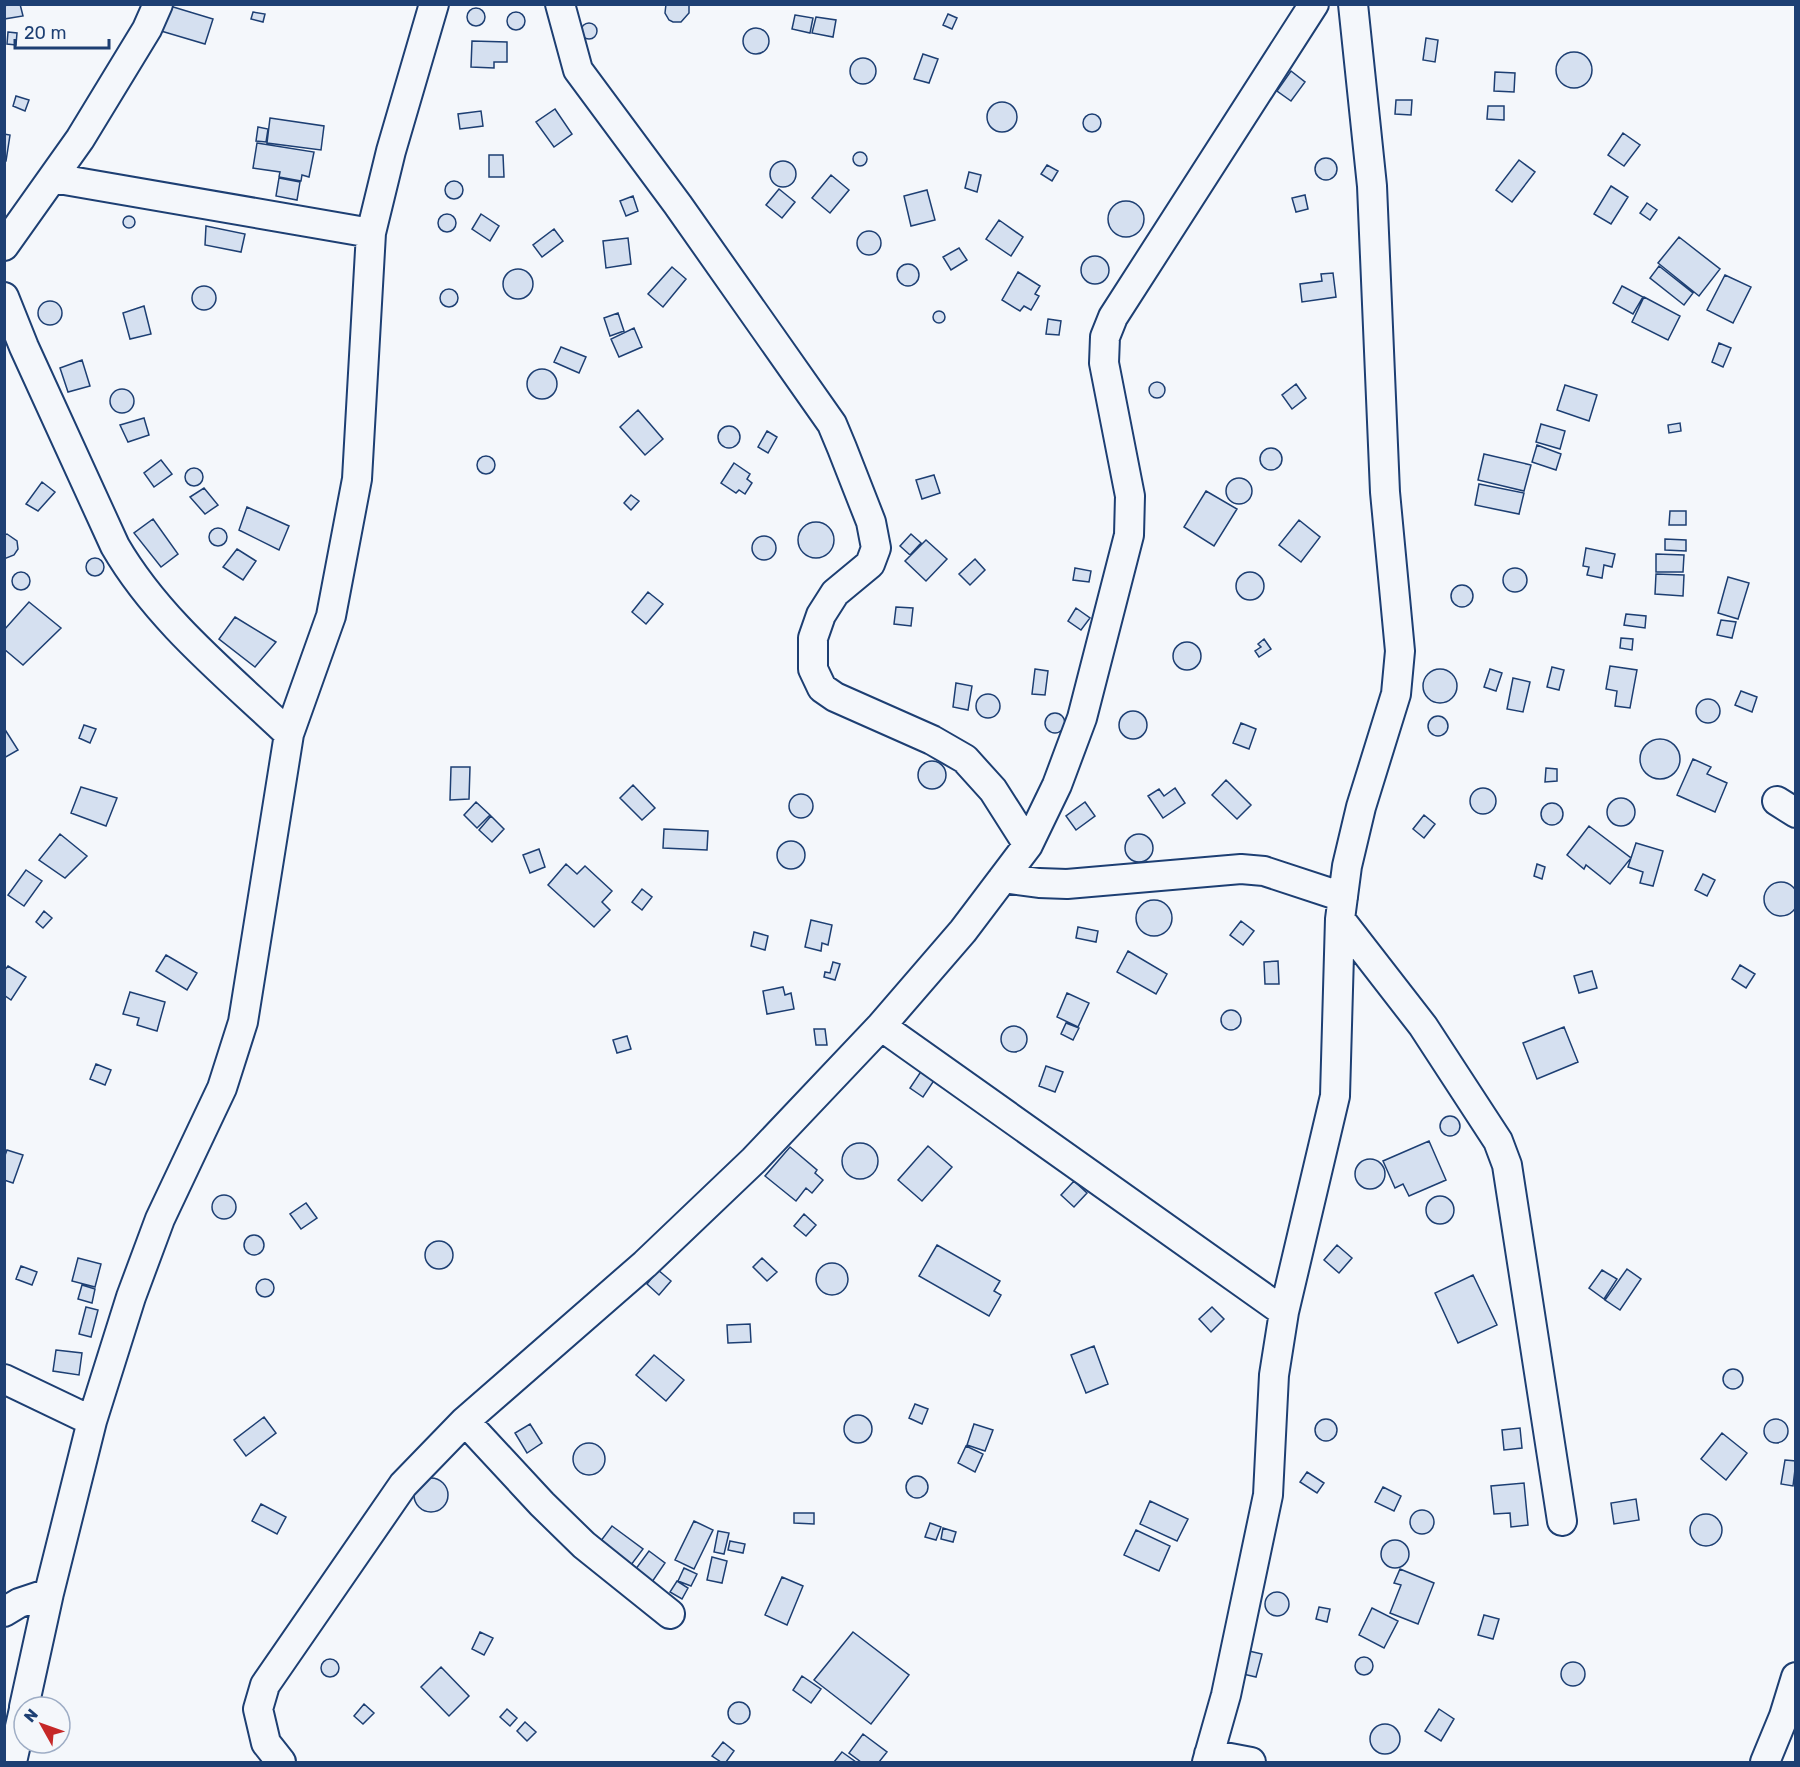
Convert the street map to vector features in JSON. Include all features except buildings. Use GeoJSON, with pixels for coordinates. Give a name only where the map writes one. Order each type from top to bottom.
{"type":"FeatureCollection","features":[{"type":"Feature","properties":{"kind":"street"},"geometry":{"type":"LineString","coordinates":[[4,246],[80,139],[147,29],[158,4]]}},
{"type":"Feature","properties":{"kind":"street"},"geometry":{"type":"LineString","coordinates":[[27,1695],[49,1593],[92,1422],[131,1297],[156,1230],[222,1088],[243,1022],[289,734],[331,616],[357,479],[371,233],[434,4]]}},
{"type":"Feature","properties":{"kind":"street"},"geometry":{"type":"LineString","coordinates":[[560,4],[578,70],[678,206],[832,424],[871,522],[876,548],[870,564],[835,593],[821,615],[813,638],[813,669],[822,688],[835,698],[932,740],[965,759],[993,790],[1028,845]]}},
{"type":"Feature","properties":{"kind":"street"},"geometry":{"type":"LineString","coordinates":[[281,1762],[266,1743],[258,1709],[266,1685],[403,1485],[465,1421],[645,1264],[754,1160],[881,1026],[963,931],[1028,845],[1057,785],[1082,718],[1129,535],[1130,496],[1104,363],[1105,337],[1113,316],[1314,4]]}},
{"type":"Feature","properties":{"kind":"street"},"geometry":{"type":"LineString","coordinates":[[1251,1762],[1208,1758],[1226,1695],[1268,1495],[1274,1375],[1284,1312],[1335,1096],[1341,908],[1347,866],[1361,807],[1396,694],[1400,651],[1386,492],[1372,186],[1353,4]]}},
{"type":"Feature","properties":{"kind":"street"},"geometry":{"type":"LineString","coordinates":[[53,178],[371,233]]}},
{"type":"Feature","properties":{"kind":"street"},"geometry":{"type":"LineString","coordinates":[[8,316],[115,546],[131,573],[162,613],[289,734]]}},
{"type":"Feature","properties":{"kind":"street"},"geometry":{"type":"LineString","coordinates":[[1003,878],[1067,885],[1241,869],[1264,871],[1341,908],[1423,1026],[1498,1141],[1507,1165],[1562,1521]]}},
{"type":"Feature","properties":{"kind":"street"},"geometry":{"type":"LineString","coordinates":[[881,1026],[1284,1312]]}},
{"type":"Feature","properties":{"kind":"street"},"geometry":{"type":"LineString","coordinates":[[4,1379],[92,1422]]}},
{"type":"Feature","properties":{"kind":"street"},"geometry":{"type":"LineString","coordinates":[[465,1421],[542,1504],[584,1545],[670,1614]]}},
{"type":"Feature","properties":{"kind":"street"},"geometry":{"type":"LineString","coordinates":[[4,1612],[19,1603],[49,1593]]}},
{"type":"Feature","properties":{"kind":"street"},"geometry":{"type":"LineString","coordinates":[[1765,1762],[1784,1716],[1796,1677]]}}]}
